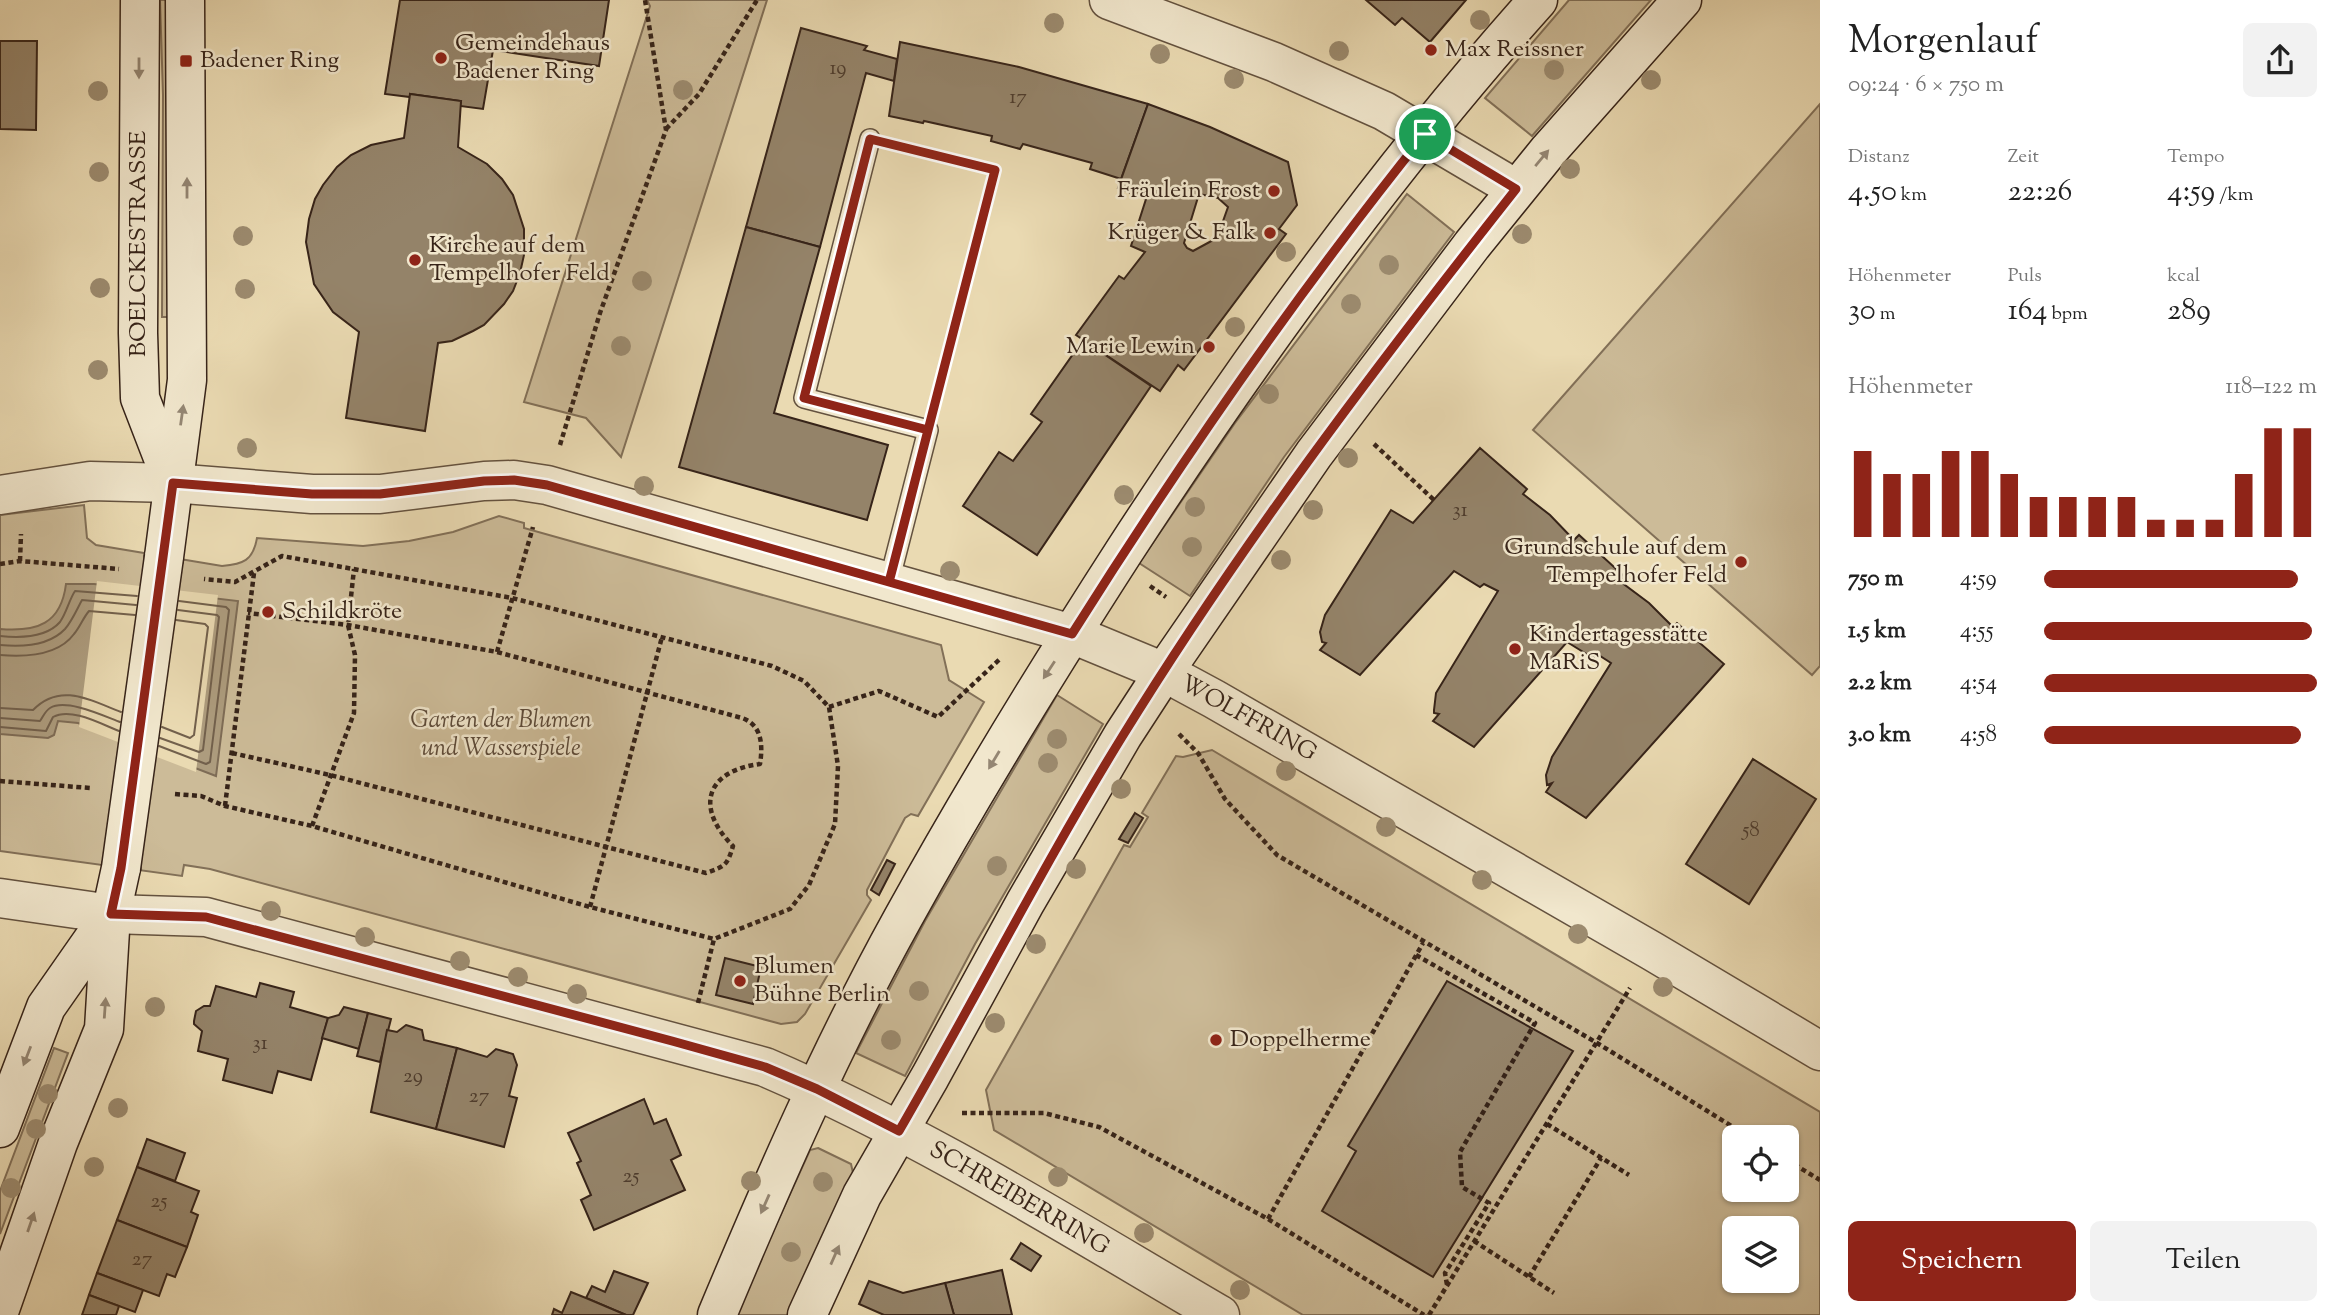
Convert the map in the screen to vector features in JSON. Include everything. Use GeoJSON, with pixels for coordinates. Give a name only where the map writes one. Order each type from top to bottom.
{"type":"FeatureCollection","features":[{"type":"Feature","properties":{"kind":"street","name":"BOELCKESTRASSE"},"geometry":{"type":"LineString","coordinates":[[139,0],[140,398],[173,483]]}},
{"type":"Feature","properties":{"kind":"street","name":"BOELCKESTRASSE"},"geometry":{"type":"LineString","coordinates":[[0,1310],[58,1143],[104,1029],[111,914],[179,567],[173,483],[187,380],[185,0]]}},
{"type":"Feature","properties":{"kind":"street"},"geometry":{"type":"LineString","coordinates":[[1109,0],[1274,62],[1384,111],[1516,189]]}},
{"type":"Feature","properties":{"kind":"street"},"geometry":{"type":"LineString","coordinates":[[717,1315],[817,1089],[902,920],[1000,749],[1139,529],[1259,352],[1371,201],[1538,0]]}},
{"type":"Feature","properties":{"kind":"street"},"geometry":{"type":"LineString","coordinates":[[807,1315],[862,1195],[1070,825],[1164,672],[1314,454],[1516,189],[1682,0]]}},
{"type":"Feature","properties":{"kind":"street","name":"WOLFFRING"},"geometry":{"type":"LineString","coordinates":[[0,495],[90,481],[173,483],[312,494],[380,494],[484,481],[514,480],[547,485],[1072,634],[1164,672],[1640,944],[1820,1051]]}},
{"type":"Feature","properties":{"kind":"street","name":"SCHREIBERRING"},"geometry":{"type":"LineString","coordinates":[[0,898],[111,914],[206,917],[765,1067],[817,1089],[953,1158],[1220,1315]]}},
{"type":"Feature","properties":{"kind":"street","name":"BOELCKESTRASSE"},"geometry":{"type":"LineString","coordinates":[[0,1128],[46,1007],[111,914]]}},
{"type":"Feature","properties":{"kind":"lane"},"geometry":{"type":"LineString","coordinates":[[870,139],[804,398],[928,430],[889,582]]}},
{"type":"Feature","properties":{"kind":"path"},"geometry":{"type":"LineString","coordinates":[[645,0],[666,130]]}},
{"type":"Feature","properties":{"kind":"path"},"geometry":{"type":"LineString","coordinates":[[558,451],[600,313],[666,130],[699,94],[757,0]]}},
{"type":"Feature","properties":{"kind":"path"},"geometry":{"type":"LineString","coordinates":[[870,139],[995,170],[928,430]]}},
{"type":"Feature","properties":{"kind":"path"},"geometry":{"type":"LineString","coordinates":[[1373,443],[1434,500]]}},
{"type":"Feature","properties":{"kind":"path"},"geometry":{"type":"LineString","coordinates":[[497,652],[532,530]]}},
{"type":"Feature","properties":{"kind":"path"},"geometry":{"type":"LineString","coordinates":[[20,561],[21,532]]}},
{"type":"Feature","properties":{"kind":"path"},"geometry":{"type":"LineString","coordinates":[[179,567],[235,582],[282,556],[354,569],[512,598],[772,666],[804,681],[829,707],[838,766],[835,824],[809,885],[790,909],[714,939],[590,907],[312,826],[225,806],[254,573]]}},
{"type":"Feature","properties":{"kind":"path"},"geometry":{"type":"LineString","coordinates":[[0,564],[20,561],[126,570]]}},
{"type":"Feature","properties":{"kind":"path"},"geometry":{"type":"LineString","coordinates":[[312,826],[354,713],[355,654],[348,625],[354,569]]}},
{"type":"Feature","properties":{"kind":"path"},"geometry":{"type":"LineString","coordinates":[[1142,581],[1172,600]]}},
{"type":"Feature","properties":{"kind":"path"},"geometry":{"type":"LineString","coordinates":[[232,753],[330,775],[706,873],[724,867],[733,846],[712,820],[710,800],[713,787],[732,771],[760,764],[762,751],[760,734],[752,721],[497,652],[348,625],[248,613]]}},
{"type":"Feature","properties":{"kind":"path"},"geometry":{"type":"LineString","coordinates":[[590,907],[662,637]]}},
{"type":"Feature","properties":{"kind":"path"},"geometry":{"type":"LineString","coordinates":[[829,707],[879,691],[938,718],[1004,655]]}},
{"type":"Feature","properties":{"kind":"path"},"geometry":{"type":"LineString","coordinates":[[1179,734],[1198,753],[1225,799],[1277,855],[1597,1043],[1730,1125]]}},
{"type":"Feature","properties":{"kind":"path"},"geometry":{"type":"LineString","coordinates":[[698,1003],[714,939]]}},
{"type":"Feature","properties":{"kind":"path"},"geometry":{"type":"LineString","coordinates":[[1268,1219],[1423,943]]}},
{"type":"Feature","properties":{"kind":"path"},"geometry":{"type":"LineString","coordinates":[[1416,954],[1535,1023],[1460,1152],[1462,1186],[1489,1203],[1445,1273],[1447,1285]]}},
{"type":"Feature","properties":{"kind":"path"},"geometry":{"type":"LineString","coordinates":[[961,1112],[1044,1113],[1099,1127],[1268,1219],[1426,1315],[1475,1241],[1637,977]]}},
{"type":"Feature","properties":{"kind":"path"},"geometry":{"type":"LineString","coordinates":[[1547,1124],[1629,1175]]}},
{"type":"Feature","properties":{"kind":"path"},"geometry":{"type":"LineString","coordinates":[[1530,1277],[1601,1158]]}},
{"type":"Feature","properties":{"kind":"path"},"geometry":{"type":"LineString","coordinates":[[1799,1167],[1820,1180]]}},
{"type":"Feature","properties":{"kind":"path"},"geometry":{"type":"LineString","coordinates":[[1475,1241],[1555,1293]]}},
{"type":"Feature","properties":{"kind":"green space"},"geometry":{"type":"Polygon","coordinates":[[[160,0],[174,0],[175,317],[162,317],[163,95],[160,0]]]}},
{"type":"Feature","properties":{"kind":"green space"},"geometry":{"type":"Polygon","coordinates":[[[647,0],[767,0],[621,457],[586,418],[524,402],[650,6],[647,0]]]}},
{"type":"Feature","properties":{"kind":"green space"},"geometry":{"type":"Polygon","coordinates":[[[1569,0],[1651,0],[1532,136],[1485,98],[1569,0]]]}},
{"type":"Feature","properties":{"kind":"green space"},"geometry":{"type":"Polygon","coordinates":[[[1820,104],[1820,666],[1812,675],[1533,430],[1820,104]]]}},
{"type":"Feature","properties":{"kind":"green space"},"geometry":{"type":"Polygon","coordinates":[[[1407,194],[1454,232],[1284,457],[1190,596],[1139,563],[1235,423],[1407,194]]]}},
{"type":"Feature","properties":{"kind":"green space","name":"Garten der Blumen und Wasserspiele"},"geometry":{"type":"Polygon","coordinates":[[[84,505],[87,538],[96,545],[222,566],[246,560],[253,552],[257,538],[363,546],[409,541],[453,532],[499,516],[524,523],[524,528],[941,645],[949,680],[984,702],[918,816],[911,814],[905,818],[867,890],[871,900],[805,1014],[797,1022],[781,1024],[210,869],[184,865],[182,876],[0,851],[0,515],[84,505]]]}},
{"type":"Feature","properties":{"kind":"green space"},"geometry":{"type":"Polygon","coordinates":[[[1057,695],[1103,724],[975,944],[905,1076],[856,1053],[925,921],[1057,695]]]}},
{"type":"Feature","properties":{"kind":"green space"},"geometry":{"type":"Polygon","coordinates":[[[1212,750],[1820,1112],[1820,1315],[1303,1315],[994,1130],[986,1090],[1124,845],[1130,847],[1148,817],[1142,813],[1176,756],[1183,757],[1212,750]]]}},
{"type":"Feature","properties":{"kind":"green space"},"geometry":{"type":"Polygon","coordinates":[[[54,1048],[68,1053],[0,1234],[0,1191],[54,1048]]]}},
{"type":"Feature","properties":{"kind":"green space"},"geometry":{"type":"Polygon","coordinates":[[[818,1148],[851,1164],[853,1173],[788,1315],[735,1315],[810,1150],[818,1148]]]}},
{"type":"Feature","properties":{"kind":"water"},"geometry":{"type":"Polygon","coordinates":[[[66,584],[94,584],[238,601],[216,776],[78,723],[58,721],[54,735],[48,738],[0,734],[0,629],[25,629],[45,623],[59,608],[66,584]]]}},
{"type":"Feature","properties":{"kind":"pier"},"geometry":{"type":"Polygon","coordinates":[[[97,581],[218,595],[196,772],[79,727],[97,581]]]}},
{"type":"Feature","properties":{"kind":"building","name":"Gemeindehaus Badener Ring"},"geometry":{"type":"Polygon","coordinates":[[[400,0],[609,0],[599,66],[493,50],[483,109],[460,106],[461,101],[410,94],[410,97],[385,94],[400,0]]]}},
{"type":"Feature","properties":{"kind":"building"},"geometry":{"type":"Polygon","coordinates":[[[1366,0],[1466,0],[1430,42],[1402,18],[1395,25],[1366,0]]]}},
{"type":"Feature","properties":{"kind":"building"},"geometry":{"type":"Polygon","coordinates":[[[801,28],[867,46],[864,50],[897,59],[894,81],[866,73],[820,247],[746,227],[801,28]]]}},
{"type":"Feature","properties":{"kind":"building"},"geometry":{"type":"Polygon","coordinates":[[[0,41],[37,41],[36,130],[0,129],[0,41]]]}},
{"type":"Feature","properties":{"kind":"building"},"geometry":{"type":"Polygon","coordinates":[[[900,42],[1019,67],[1148,104],[1121,179],[1090,169],[1092,163],[1023,144],[1020,149],[991,141],[992,136],[889,116],[900,42]]]}},
{"type":"Feature","properties":{"kind":"building","name":"Kirche auf dem Tempelhofer Feld"},"geometry":{"type":"Polygon","coordinates":[[[410,94],[461,101],[458,147],[487,164],[502,179],[513,195],[524,229],[524,255],[520,273],[504,304],[484,325],[452,341],[438,343],[425,431],[346,418],[359,332],[333,312],[314,284],[306,242],[315,199],[337,167],[351,155],[371,145],[404,138],[410,94]]]}},
{"type":"Feature","properties":{"kind":"building"},"geometry":{"type":"Polygon","coordinates":[[[1148,104],[1210,127],[1288,162],[1297,205],[1279,229],[1286,234],[1184,370],[1178,365],[1160,391],[1076,335],[1119,276],[1124,279],[1145,252],[1131,246],[1146,199],[1118,188],[1148,104]],[[1199,194],[1184,243],[1187,248],[1193,251],[1217,238],[1228,207],[1218,198],[1199,194]]]}},
{"type":"Feature","properties":{"kind":"building"},"geometry":{"type":"Polygon","coordinates":[[[746,227],[820,247],[774,413],[888,445],[867,520],[679,467],[746,227]]]}},
{"type":"Feature","properties":{"kind":"building"},"geometry":{"type":"Polygon","coordinates":[[[1083,340],[1151,386],[1037,555],[963,506],[999,452],[1013,461],[1042,422],[1031,414],[1083,340]]]}},
{"type":"Feature","properties":{"kind":"building"},"geometry":{"type":"Polygon","coordinates":[[[1480,448],[1527,489],[1523,494],[1550,515],[1574,540],[1579,535],[1625,577],[1621,582],[1649,603],[1673,627],[1677,623],[1724,664],[1586,818],[1546,792],[1552,783],[1547,785],[1546,775],[1552,757],[1611,663],[1597,654],[1593,658],[1567,642],[1474,747],[1433,721],[1439,714],[1434,713],[1436,693],[1498,591],[1484,584],[1480,587],[1454,571],[1360,675],[1320,650],[1326,643],[1322,642],[1320,632],[1325,615],[1391,510],[1413,523],[1480,448]]]}},
{"type":"Feature","properties":{"kind":"building"},"geometry":{"type":"Polygon","coordinates":[[[1753,759],[1816,799],[1749,904],[1686,864],[1753,759]]]}},
{"type":"Feature","properties":{"kind":"building"},"geometry":{"type":"Polygon","coordinates":[[[1135,813],[1143,818],[1128,843],[1119,839],[1135,813]]]}},
{"type":"Feature","properties":{"kind":"building"},"geometry":{"type":"Polygon","coordinates":[[[887,860],[895,864],[879,895],[871,890],[887,860]]]}},
{"type":"Feature","properties":{"kind":"building"},"geometry":{"type":"Polygon","coordinates":[[[725,958],[761,967],[753,1004],[716,995],[725,958]]]}},
{"type":"Feature","properties":{"kind":"building"},"geometry":{"type":"Polygon","coordinates":[[[1447,981],[1573,1051],[1433,1277],[1322,1211],[1356,1151],[1348,1146],[1447,981]]]}},
{"type":"Feature","properties":{"kind":"building"},"geometry":{"type":"Polygon","coordinates":[[[260,983],[294,992],[290,1007],[328,1018],[311,1080],[278,1071],[272,1093],[223,1080],[228,1059],[198,1051],[202,1031],[194,1024],[196,1011],[210,1006],[216,986],[256,997],[260,983]]]}},
{"type":"Feature","properties":{"kind":"building"},"geometry":{"type":"Polygon","coordinates":[[[344,1007],[368,1013],[359,1049],[322,1038],[328,1018],[339,1015],[344,1007]]]}},
{"type":"Feature","properties":{"kind":"building"},"geometry":{"type":"Polygon","coordinates":[[[368,1013],[391,1019],[380,1062],[357,1056],[368,1013]]]}},
{"type":"Feature","properties":{"kind":"building"},"geometry":{"type":"Polygon","coordinates":[[[406,1025],[422,1030],[424,1040],[457,1048],[436,1129],[371,1112],[387,1030],[397,1032],[406,1025]]]}},
{"type":"Feature","properties":{"kind":"building"},"geometry":{"type":"Polygon","coordinates":[[[457,1048],[487,1057],[496,1049],[513,1054],[517,1065],[509,1096],[517,1098],[504,1147],[436,1129],[457,1048]]]}},
{"type":"Feature","properties":{"kind":"building"},"geometry":{"type":"Polygon","coordinates":[[[644,1099],[654,1124],[666,1119],[681,1155],[671,1160],[685,1190],[594,1230],[581,1200],[591,1195],[577,1163],[581,1161],[568,1133],[644,1099]]]}},
{"type":"Feature","properties":{"kind":"building"},"geometry":{"type":"Polygon","coordinates":[[[147,1139],[185,1153],[175,1181],[137,1167],[147,1139]]]}},
{"type":"Feature","properties":{"kind":"building"},"geometry":{"type":"Polygon","coordinates":[[[137,1167],[199,1191],[191,1212],[198,1215],[187,1247],[117,1220],[137,1167]]]}},
{"type":"Feature","properties":{"kind":"building"},"geometry":{"type":"Polygon","coordinates":[[[117,1220],[187,1247],[175,1277],[167,1274],[159,1296],[97,1273],[117,1220]]]}},
{"type":"Feature","properties":{"kind":"building"},"geometry":{"type":"Polygon","coordinates":[[[1021,1243],[1041,1256],[1031,1271],[1011,1259],[1021,1243]]]}},
{"type":"Feature","properties":{"kind":"building"},"geometry":{"type":"Polygon","coordinates":[[[1002,1270],[1012,1315],[954,1315],[945,1283],[1002,1270]]]}},
{"type":"Feature","properties":{"kind":"building"},"geometry":{"type":"Polygon","coordinates":[[[614,1271],[648,1283],[633,1315],[626,1315],[586,1298],[592,1286],[605,1292],[614,1271]]]}},
{"type":"Feature","properties":{"kind":"building"},"geometry":{"type":"Polygon","coordinates":[[[97,1273],[143,1290],[135,1312],[89,1295],[97,1273]]]}},
{"type":"Feature","properties":{"kind":"building"},"geometry":{"type":"Polygon","coordinates":[[[869,1281],[903,1293],[945,1283],[954,1315],[884,1315],[859,1304],[869,1281]]]}},
{"type":"Feature","properties":{"kind":"building"},"geometry":{"type":"Polygon","coordinates":[[[571,1292],[626,1315],[552,1315],[554,1309],[562,1313],[571,1292]]]}},
{"type":"Feature","properties":{"kind":"building"},"geometry":{"type":"Polygon","coordinates":[[[89,1295],[119,1306],[116,1315],[82,1315],[89,1295]]]}},
{"type":"Feature","properties":{"kind":"place","name":"Max Reissner"},"geometry":{"type":"Point","coordinates":[1431,50]}},
{"type":"Feature","properties":{"kind":"place","name":"Gemeindehaus Badener Ring"},"geometry":{"type":"Point","coordinates":[441,58]}},
{"type":"Feature","properties":{"kind":"place","name":"Badener Ring"},"geometry":{"type":"Point","coordinates":[186,61]}},
{"type":"Feature","properties":{"kind":"place","name":"Fräulein Frost"},"geometry":{"type":"Point","coordinates":[1274,191]}},
{"type":"Feature","properties":{"kind":"place","name":"Krüger & Falk"},"geometry":{"type":"Point","coordinates":[1270,233]}},
{"type":"Feature","properties":{"kind":"place","name":"Kirche auf dem Tempelhofer Feld"},"geometry":{"type":"Point","coordinates":[415,260]}},
{"type":"Feature","properties":{"kind":"place","name":"Marie Lewin"},"geometry":{"type":"Point","coordinates":[1209,347]}},
{"type":"Feature","properties":{"kind":"place","name":"Grundschule auf dem Tempelhofer Feld"},"geometry":{"type":"Point","coordinates":[1741,562]}},
{"type":"Feature","properties":{"kind":"place","name":"Schildkröte"},"geometry":{"type":"Point","coordinates":[268,612]}},
{"type":"Feature","properties":{"kind":"place","name":"Kindertagesstätte MaRiS"},"geometry":{"type":"Point","coordinates":[1515,649]}},
{"type":"Feature","properties":{"kind":"place","name":"Blumen Bühne Berlin"},"geometry":{"type":"Point","coordinates":[740,981]}},
{"type":"Feature","properties":{"kind":"place","name":"Doppelherme"},"geometry":{"type":"Point","coordinates":[1216,1040]}},
{"type":"Feature","properties":{"kind":"route"},"geometry":{"type":"LineString","coordinates":[[1425,134],[1371,201],[1259,352],[1198,439],[1072,634],[889,582],[899,544],[914,487],[995,170],[870,139],[804,398],[928,430],[889,582],[547,485],[514,480],[484,481],[380,494],[312,494],[173,483],[121,868],[111,914],[206,917],[672,1041],[765,1067],[817,1089],[899,1131],[1025,903],[1123,735],[1314,454],[1516,189],[1425,134]]}}]}
